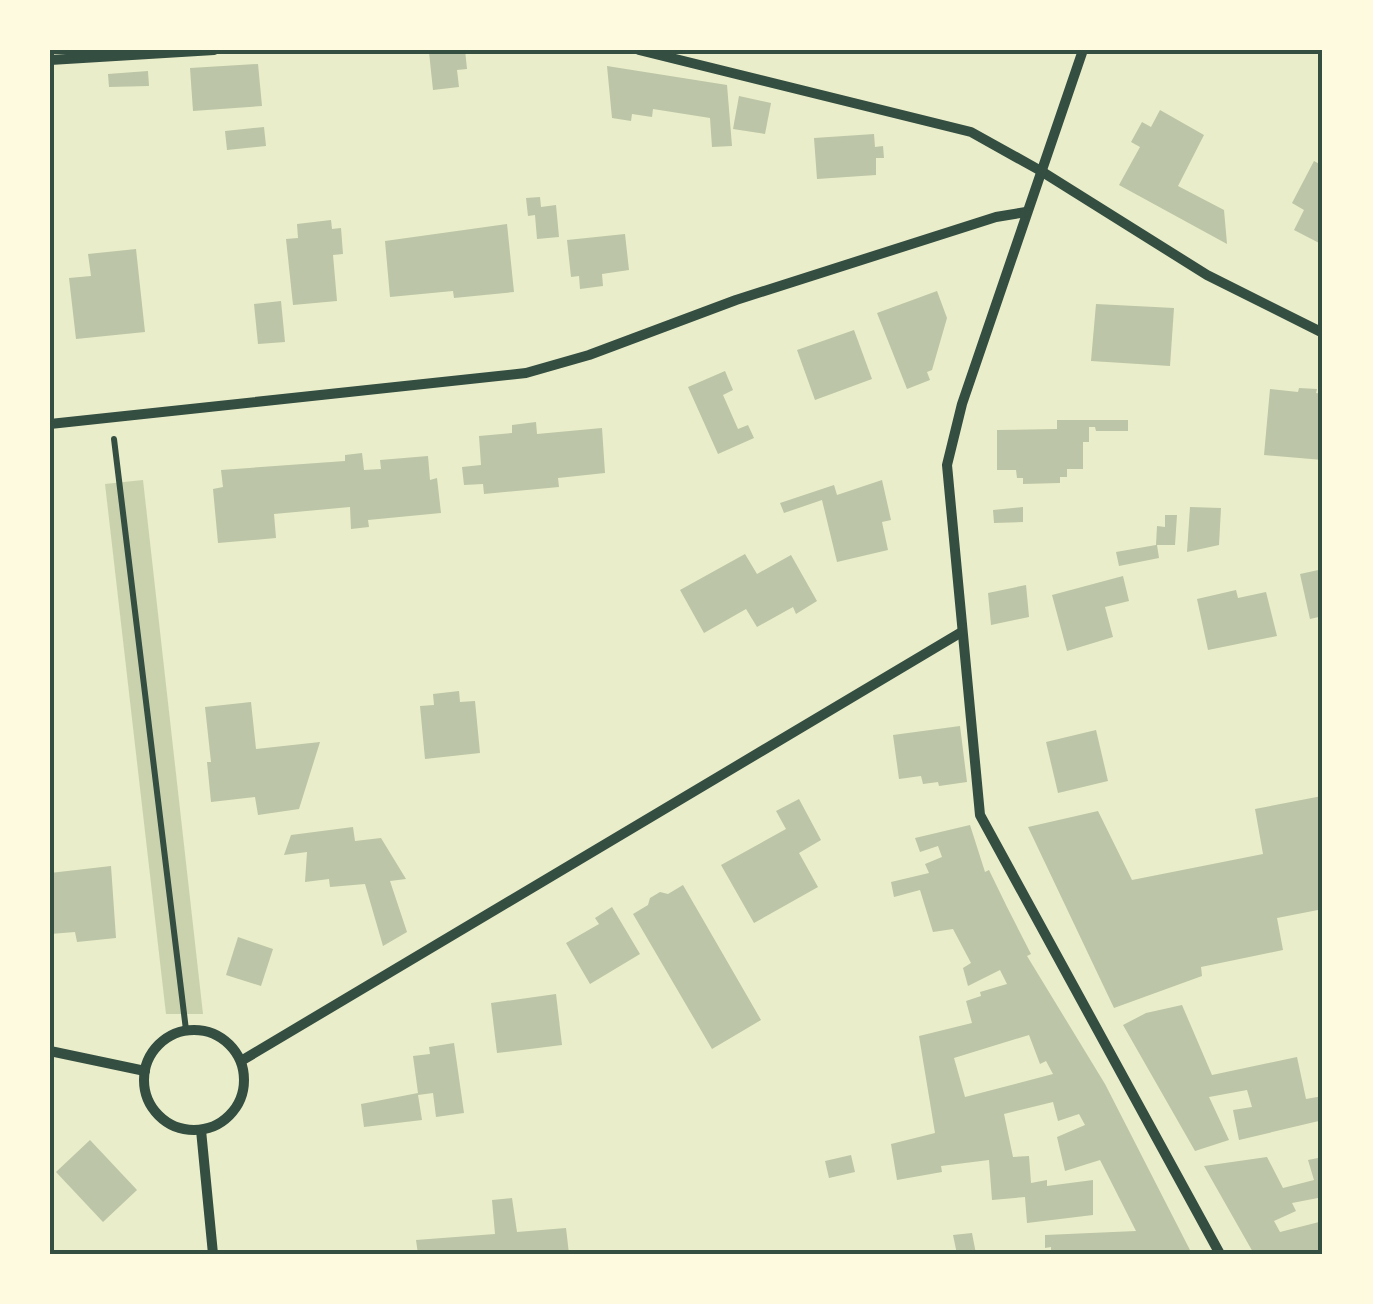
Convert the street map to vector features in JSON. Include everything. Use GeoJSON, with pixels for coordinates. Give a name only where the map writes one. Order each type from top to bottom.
{"type":"FeatureCollection","features":[{"type":"Feature","properties":{"kind":"street"},"geometry":{"type":"LineString","coordinates":[[50,60],[214,50]]}},
{"type":"Feature","properties":{"kind":"street"},"geometry":{"type":"LineString","coordinates":[[639,50],[971,132],[1041,171],[1207,276],[1323,333]]}},
{"type":"Feature","properties":{"kind":"street"},"geometry":{"type":"LineString","coordinates":[[1083,50],[962,404],[946,465],[980,815],[1220,1254]]}},
{"type":"Feature","properties":{"kind":"street"},"geometry":{"type":"LineString","coordinates":[[50,424],[526,373],[589,355],[773,288],[996,217],[1026,212]]}},
{"type":"Feature","properties":{"kind":"street"},"geometry":{"type":"LineString","coordinates":[[240,1061],[960,633]]}},
{"type":"Feature","properties":{"kind":"street"},"geometry":{"type":"LineString","coordinates":[[186,1030],[202,1030],[232,1046],[240,1061],[242,1097],[232,1113],[218,1124],[185,1130],[157,1115],[148,1102],[144,1071],[152,1052],[167,1038],[186,1030]]}},
{"type":"Feature","properties":{"kind":"street"},"geometry":{"type":"LineString","coordinates":[[50,1051],[144,1071]]}},
{"type":"Feature","properties":{"kind":"street"},"geometry":{"type":"LineString","coordinates":[[200,1130],[213,1254]]}},
{"type":"Feature","properties":{"kind":"path"},"geometry":{"type":"LineString","coordinates":[[112,418],[186,1030]]}},
{"type":"Feature","properties":{"kind":"green space"},"geometry":{"type":"Polygon","coordinates":[[[143,480],[203,1014],[166,1014],[105,484],[143,480]]]}},
{"type":"Feature","properties":{"kind":"building"},"geometry":{"type":"Polygon","coordinates":[[[465,50],[467,69],[457,70],[459,87],[433,90],[429,52],[465,50]]]}},
{"type":"Feature","properties":{"kind":"building"},"geometry":{"type":"Polygon","coordinates":[[[258,64],[262,106],[193,111],[190,68],[258,64]]]}},
{"type":"Feature","properties":{"kind":"building"},"geometry":{"type":"Polygon","coordinates":[[[607,66],[727,85],[732,146],[712,147],[710,118],[653,109],[652,117],[632,114],[631,121],[612,118],[607,66]]]}},
{"type":"Feature","properties":{"kind":"building"},"geometry":{"type":"Polygon","coordinates":[[[148,71],[149,86],[109,87],[108,74],[148,71]]]}},
{"type":"Feature","properties":{"kind":"building"},"geometry":{"type":"Polygon","coordinates":[[[739,96],[771,103],[765,134],[733,129],[739,96]]]}},
{"type":"Feature","properties":{"kind":"building"},"geometry":{"type":"Polygon","coordinates":[[[1160,110],[1204,135],[1178,186],[1224,210],[1227,244],[1119,185],[1140,147],[1131,142],[1142,122],[1151,127],[1160,110]]]}},
{"type":"Feature","properties":{"kind":"building"},"geometry":{"type":"Polygon","coordinates":[[[264,127],[266,146],[227,150],[225,131],[264,127]]]}},
{"type":"Feature","properties":{"kind":"building"},"geometry":{"type":"Polygon","coordinates":[[[874,134],[875,147],[883,146],[884,158],[876,158],[876,175],[817,179],[814,138],[874,134]]]}},
{"type":"Feature","properties":{"kind":"building"},"geometry":{"type":"Polygon","coordinates":[[[1314,161],[1323,166],[1323,245],[1294,230],[1304,210],[1292,203],[1314,161]]]}},
{"type":"Feature","properties":{"kind":"building"},"geometry":{"type":"Polygon","coordinates":[[[540,197],[541,207],[556,205],[559,237],[537,239],[535,215],[528,216],[526,198],[540,197]]]}},
{"type":"Feature","properties":{"kind":"building"},"geometry":{"type":"Polygon","coordinates":[[[331,220],[332,229],[341,228],[343,254],[333,255],[337,301],[293,305],[286,239],[298,238],[297,224],[331,220]]]}},
{"type":"Feature","properties":{"kind":"building"},"geometry":{"type":"Polygon","coordinates":[[[507,224],[514,292],[454,298],[453,291],[390,297],[385,241],[507,224]]]}},
{"type":"Feature","properties":{"kind":"building"},"geometry":{"type":"Polygon","coordinates":[[[625,234],[629,270],[602,274],[603,286],[580,289],[579,276],[571,277],[567,240],[625,234]]]}},
{"type":"Feature","properties":{"kind":"building"},"geometry":{"type":"Polygon","coordinates":[[[136,249],[145,332],[76,339],[69,278],[91,276],[88,254],[136,249]]]}},
{"type":"Feature","properties":{"kind":"building"},"geometry":{"type":"Polygon","coordinates":[[[937,291],[947,318],[932,370],[927,372],[930,380],[907,389],[877,313],[937,291]]]}},
{"type":"Feature","properties":{"kind":"building"},"geometry":{"type":"Polygon","coordinates":[[[281,301],[285,342],[258,344],[254,304],[281,301]]]}},
{"type":"Feature","properties":{"kind":"building"},"geometry":{"type":"Polygon","coordinates":[[[1096,304],[1174,308],[1170,366],[1091,361],[1096,304]]]}},
{"type":"Feature","properties":{"kind":"building"},"geometry":{"type":"Polygon","coordinates":[[[854,330],[872,379],[815,400],[797,350],[854,330]]]}},
{"type":"Feature","properties":{"kind":"building"},"geometry":{"type":"Polygon","coordinates":[[[725,371],[733,390],[723,395],[738,429],[748,425],[754,438],[718,454],[688,387],[725,371]]]}},
{"type":"Feature","properties":{"kind":"building"},"geometry":{"type":"Polygon","coordinates":[[[1299,388],[1317,389],[1316,393],[1323,394],[1323,460],[1264,455],[1270,389],[1298,392],[1299,388]]]}},
{"type":"Feature","properties":{"kind":"building"},"geometry":{"type":"Polygon","coordinates":[[[1057,420],[1128,420],[1128,431],[1096,431],[1089,427],[1089,442],[1083,442],[1083,469],[1067,469],[1067,477],[1060,477],[1060,483],[1023,484],[1016,470],[997,470],[997,430],[1057,429],[1057,420]]]}},
{"type":"Feature","properties":{"kind":"building"},"geometry":{"type":"Polygon","coordinates":[[[536,422],[537,434],[602,428],[605,473],[558,478],[559,487],[484,494],[483,484],[464,485],[462,467],[481,465],[479,436],[512,433],[512,425],[536,422]]]}},
{"type":"Feature","properties":{"kind":"building"},"geometry":{"type":"Polygon","coordinates":[[[362,453],[364,470],[381,469],[380,460],[428,456],[430,480],[437,478],[441,513],[368,520],[369,527],[351,529],[350,507],[274,514],[276,538],[218,543],[213,489],[223,487],[221,470],[345,461],[345,455],[362,453]]]}},
{"type":"Feature","properties":{"kind":"building"},"geometry":{"type":"Polygon","coordinates":[[[882,480],[891,520],[882,522],[888,550],[837,562],[822,500],[784,513],[780,503],[834,485],[837,495],[882,480]]]}},
{"type":"Feature","properties":{"kind":"building"},"geometry":{"type":"Polygon","coordinates":[[[1023,507],[1023,522],[994,523],[993,510],[1023,507]]]}},
{"type":"Feature","properties":{"kind":"building"},"geometry":{"type":"Polygon","coordinates":[[[1190,507],[1221,508],[1219,545],[1187,552],[1190,507]]]}},
{"type":"Feature","properties":{"kind":"building"},"geometry":{"type":"Polygon","coordinates":[[[1165,515],[1177,515],[1175,545],[1157,545],[1159,558],[1119,566],[1116,552],[1156,545],[1157,526],[1165,527],[1165,515]]]}},
{"type":"Feature","properties":{"kind":"building"},"geometry":{"type":"Polygon","coordinates":[[[745,554],[757,574],[791,555],[817,601],[796,614],[793,607],[757,627],[746,609],[704,633],[680,590],[745,554]]]}},
{"type":"Feature","properties":{"kind":"building"},"geometry":{"type":"Polygon","coordinates":[[[1323,569],[1323,616],[1310,619],[1300,574],[1323,569]]]}},
{"type":"Feature","properties":{"kind":"building"},"geometry":{"type":"Polygon","coordinates":[[[1123,576],[1129,601],[1105,607],[1113,637],[1067,651],[1052,595],[1123,576]]]}},
{"type":"Feature","properties":{"kind":"building"},"geometry":{"type":"Polygon","coordinates":[[[1026,585],[1029,617],[991,625],[988,593],[1026,585]]]}},
{"type":"Feature","properties":{"kind":"building"},"geometry":{"type":"Polygon","coordinates":[[[1236,590],[1238,598],[1266,592],[1277,636],[1208,650],[1197,599],[1236,590]]]}},
{"type":"Feature","properties":{"kind":"building"},"geometry":{"type":"Polygon","coordinates":[[[459,691],[460,702],[475,701],[480,753],[425,759],[420,706],[434,705],[433,694],[459,691]]]}},
{"type":"Feature","properties":{"kind":"building"},"geometry":{"type":"Polygon","coordinates":[[[251,702],[256,749],[320,742],[299,809],[258,815],[255,797],[211,802],[205,707],[251,702]]]}},
{"type":"Feature","properties":{"kind":"building"},"geometry":{"type":"Polygon","coordinates":[[[960,726],[967,782],[939,786],[938,782],[923,784],[921,776],[899,779],[893,735],[960,726]]]}},
{"type":"Feature","properties":{"kind":"building"},"geometry":{"type":"Polygon","coordinates":[[[1096,730],[1108,781],[1058,793],[1046,742],[1096,730]]]}},
{"type":"Feature","properties":{"kind":"building"},"geometry":{"type":"Polygon","coordinates":[[[1322,796],[1323,909],[1277,918],[1283,950],[1201,967],[1202,976],[1114,1008],[1028,827],[1098,811],[1132,880],[1263,854],[1255,809],[1322,796]]]}},
{"type":"Feature","properties":{"kind":"building"},"geometry":{"type":"Polygon","coordinates":[[[799,799],[821,840],[799,853],[818,887],[754,923],[721,865],[786,829],[776,811],[799,799]]]}},
{"type":"Feature","properties":{"kind":"building"},"geometry":{"type":"Polygon","coordinates":[[[970,825],[985,872],[989,870],[1031,954],[1027,956],[1105,1084],[1192,1254],[1051,1254],[1051,1247],[1045,1248],[1045,1235],[1136,1231],[1100,1160],[1065,1171],[1057,1137],[1085,1125],[1079,1114],[1058,1121],[1053,1102],[1004,1114],[1013,1157],[1029,1156],[1031,1183],[1047,1180],[1047,1186],[1093,1180],[1093,1215],[1027,1223],[1025,1197],[992,1200],[989,1160],[941,1166],[942,1172],[897,1180],[891,1144],[935,1133],[919,1036],[972,1023],[966,1001],[1007,984],[1000,970],[968,986],[963,968],[971,963],[953,929],[933,932],[920,890],[894,897],[891,882],[929,873],[925,864],[942,857],[938,846],[920,852],[915,838],[970,825]],[[1029,1035],[954,1058],[965,1097],[1053,1074],[1046,1061],[1040,1064],[1029,1035]]]}},
{"type":"Feature","properties":{"kind":"building"},"geometry":{"type":"Polygon","coordinates":[[[353,827],[355,841],[381,838],[406,879],[390,881],[407,932],[383,946],[365,884],[330,887],[329,879],[305,882],[307,852],[284,855],[291,835],[353,827]]]}},
{"type":"Feature","properties":{"kind":"building"},"geometry":{"type":"Polygon","coordinates":[[[111,866],[116,938],[77,942],[75,932],[50,934],[50,873],[111,866]]]}},
{"type":"Feature","properties":{"kind":"building"},"geometry":{"type":"Polygon","coordinates":[[[683,885],[761,1020],[712,1049],[633,914],[660,892],[668,894],[683,885]]]}},
{"type":"Feature","properties":{"kind":"building"},"geometry":{"type":"Polygon","coordinates":[[[612,907],[640,954],[590,984],[566,943],[599,924],[595,918],[612,907]]]}},
{"type":"Feature","properties":{"kind":"building"},"geometry":{"type":"Polygon","coordinates":[[[238,937],[273,949],[261,986],[226,975],[238,937]]]}},
{"type":"Feature","properties":{"kind":"building"},"geometry":{"type":"Polygon","coordinates":[[[556,994],[562,1045],[497,1053],[491,1003],[556,994]]]}},
{"type":"Feature","properties":{"kind":"building"},"geometry":{"type":"Polygon","coordinates":[[[1182,1005],[1212,1075],[1297,1057],[1306,1099],[1323,1096],[1323,1120],[1239,1140],[1233,1110],[1252,1107],[1247,1090],[1209,1097],[1229,1140],[1195,1151],[1123,1025],[1146,1013],[1182,1005]]]}},
{"type":"Feature","properties":{"kind":"building"},"geometry":{"type":"Polygon","coordinates":[[[454,1043],[464,1113],[436,1117],[433,1093],[418,1095],[422,1120],[364,1127],[361,1104],[418,1093],[413,1056],[430,1054],[429,1047],[454,1043]]]}},
{"type":"Feature","properties":{"kind":"building"},"geometry":{"type":"Polygon","coordinates":[[[90,1140],[137,1190],[103,1222],[56,1172],[90,1140]]]}},
{"type":"Feature","properties":{"kind":"building"},"geometry":{"type":"Polygon","coordinates":[[[851,1155],[855,1172],[829,1178],[825,1161],[851,1155]]]}},
{"type":"Feature","properties":{"kind":"building"},"geometry":{"type":"Polygon","coordinates":[[[1267,1157],[1283,1188],[1314,1180],[1308,1160],[1323,1157],[1323,1197],[1292,1203],[1296,1211],[1274,1221],[1280,1232],[1323,1221],[1323,1254],[1254,1254],[1204,1166],[1267,1157]]]}},
{"type":"Feature","properties":{"kind":"building"},"geometry":{"type":"Polygon","coordinates":[[[512,1198],[517,1232],[566,1228],[569,1254],[418,1254],[416,1240],[495,1234],[492,1200],[512,1198]]]}},
{"type":"Feature","properties":{"kind":"building"},"geometry":{"type":"Polygon","coordinates":[[[972,1233],[976,1254],[957,1254],[953,1235],[972,1233]]]}}]}
